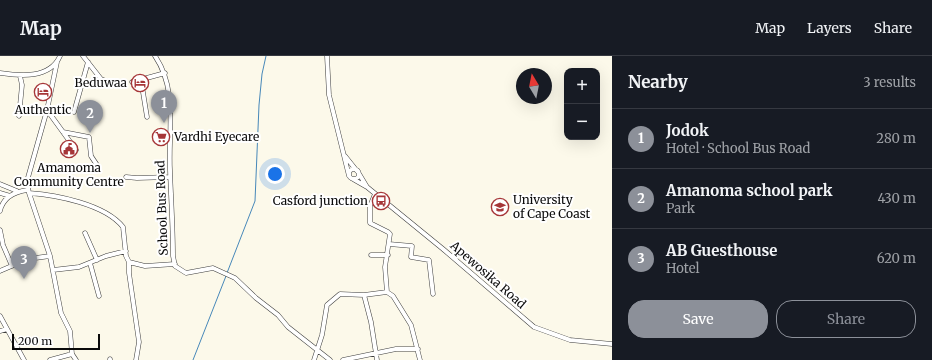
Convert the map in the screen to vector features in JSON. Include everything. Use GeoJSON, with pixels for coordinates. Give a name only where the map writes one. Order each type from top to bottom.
{"type":"FeatureCollection","features":[{"type":"Feature","properties":{"kind":"street"},"geometry":{"type":"LineString","coordinates":[[60,56],[57,62],[47,110],[29,174],[28,191],[50,256],[62,316],[70,331],[72,354],[76,360]]}},
{"type":"Feature","properties":{"kind":"street"},"geometry":{"type":"LineString","coordinates":[[83,56],[101,79],[114,84]]}},
{"type":"Feature","properties":{"kind":"street","name":"School Bus Road"},"geometry":{"type":"LineString","coordinates":[[155,56],[165,73],[168,84],[170,108],[170,177],[175,264],[177,269],[186,273],[213,268],[228,273],[278,315],[288,327],[330,360]]}},
{"type":"Feature","properties":{"kind":"street","name":"Apewosika Road"},"geometry":{"type":"LineString","coordinates":[[327,56],[330,95],[349,176],[367,187],[443,249],[534,327],[570,340],[612,344]]}},
{"type":"Feature","properties":{"kind":"street"},"geometry":{"type":"LineString","coordinates":[[0,73],[20,76],[37,74],[57,62]]}},
{"type":"Feature","properties":{"kind":"street"},"geometry":{"type":"LineString","coordinates":[[74,112],[88,62]]}},
{"type":"Feature","properties":{"kind":"street"},"geometry":{"type":"LineString","coordinates":[[132,82],[165,73]]}},
{"type":"Feature","properties":{"kind":"street"},"geometry":{"type":"LineString","coordinates":[[19,116],[22,85],[20,76]]}},
{"type":"Feature","properties":{"kind":"street"},"geometry":{"type":"LineString","coordinates":[[141,80],[147,117]]}},
{"type":"Feature","properties":{"kind":"street"},"geometry":{"type":"LineString","coordinates":[[47,110],[76,150]]}},
{"type":"Feature","properties":{"kind":"street"},"geometry":{"type":"LineString","coordinates":[[63,132],[89,137],[91,156],[97,165]]}},
{"type":"Feature","properties":{"kind":"street","name":"Apewosika Road"},"geometry":{"type":"LineString","coordinates":[[343,154],[358,171],[367,187]]}},
{"type":"Feature","properties":{"kind":"street"},"geometry":{"type":"LineString","coordinates":[[349,176],[351,171],[358,171],[358,177],[353,179]]}},
{"type":"Feature","properties":{"kind":"street"},"geometry":{"type":"LineString","coordinates":[[126,176],[137,178],[170,177]]}},
{"type":"Feature","properties":{"kind":"street"},"geometry":{"type":"LineString","coordinates":[[0,184],[17,191],[28,191],[76,201],[106,214],[123,227],[127,259],[129,262],[129,273],[139,345],[136,360]]}},
{"type":"Feature","properties":{"kind":"street"},"geometry":{"type":"LineString","coordinates":[[0,211],[2,205],[17,191]]}},
{"type":"Feature","properties":{"kind":"street"},"geometry":{"type":"LineString","coordinates":[[0,193],[10,196]]}},
{"type":"Feature","properties":{"kind":"street"},"geometry":{"type":"LineString","coordinates":[[375,194],[370,206],[370,223],[388,232],[389,244],[385,267],[387,292]]}},
{"type":"Feature","properties":{"kind":"street"},"geometry":{"type":"LineString","coordinates":[[0,230],[1,243],[12,266]]}},
{"type":"Feature","properties":{"kind":"street"},"geometry":{"type":"LineString","coordinates":[[85,233],[97,260]]}},
{"type":"Feature","properties":{"kind":"street"},"geometry":{"type":"LineString","coordinates":[[389,244],[412,246],[411,257],[429,260],[433,294]]}},
{"type":"Feature","properties":{"kind":"street"},"geometry":{"type":"LineString","coordinates":[[53,270],[79,267],[126,250]]}},
{"type":"Feature","properties":{"kind":"street"},"geometry":{"type":"LineString","coordinates":[[372,255],[388,255]]}},
{"type":"Feature","properties":{"kind":"street"},"geometry":{"type":"LineString","coordinates":[[0,271],[28,259],[50,256]]}},
{"type":"Feature","properties":{"kind":"street"},"geometry":{"type":"LineString","coordinates":[[129,262],[145,266],[175,264]]}},
{"type":"Feature","properties":{"kind":"street"},"geometry":{"type":"LineString","coordinates":[[90,263],[99,296]]}},
{"type":"Feature","properties":{"kind":"street"},"geometry":{"type":"LineString","coordinates":[[314,360],[322,335],[327,304],[340,294],[364,295],[387,292],[391,294],[411,325],[420,360]]}},
{"type":"Feature","properties":{"kind":"street"},"geometry":{"type":"LineString","coordinates":[[364,295],[371,322],[377,360]]}},
{"type":"Feature","properties":{"kind":"street"},"geometry":{"type":"LineString","coordinates":[[0,316],[24,360]]}},
{"type":"Feature","properties":{"kind":"street"},"geometry":{"type":"LineString","coordinates":[[0,332],[7,329]]}},
{"type":"Feature","properties":{"kind":"street"},"geometry":{"type":"LineString","coordinates":[[343,360],[396,349],[418,349]]}},
{"type":"Feature","properties":{"kind":"street"},"geometry":{"type":"LineString","coordinates":[[50,360],[72,354]]}},
{"type":"Feature","properties":{"kind":"waterway"},"geometry":{"type":"LineString","coordinates":[[227,273],[255,201],[259,105],[262,74],[266,56]]}},
{"type":"Feature","properties":{"kind":"waterway"},"geometry":{"type":"LineString","coordinates":[[193,360],[226,276]]}},
{"type":"Feature","properties":{"kind":"place","name":"Beduwaa"},"geometry":{"type":"Point","coordinates":[140,83]}},
{"type":"Feature","properties":{"kind":"place","name":"Authentic"},"geometry":{"type":"Point","coordinates":[43,92]}},
{"type":"Feature","properties":{"kind":"place","name":"Jodok"},"geometry":{"type":"Point","coordinates":[164,123]}},
{"type":"Feature","properties":{"kind":"place","name":"Amanoma school park"},"geometry":{"type":"Point","coordinates":[90,133]}},
{"type":"Feature","properties":{"kind":"place","name":"Vardhi Eyecare"},"geometry":{"type":"Point","coordinates":[161,137]}},
{"type":"Feature","properties":{"kind":"place","name":"Amamoma Community Centre"},"geometry":{"type":"Point","coordinates":[69,149]}},
{"type":"Feature","properties":{"kind":"place","name":"Casford junction"},"geometry":{"type":"Point","coordinates":[381,201]}},
{"type":"Feature","properties":{"kind":"place","name":"University of Cape Coast"},"geometry":{"type":"Point","coordinates":[500,207]}},
{"type":"Feature","properties":{"kind":"place","name":"AB Guesthouse"},"geometry":{"type":"Point","coordinates":[24,279]}}]}
